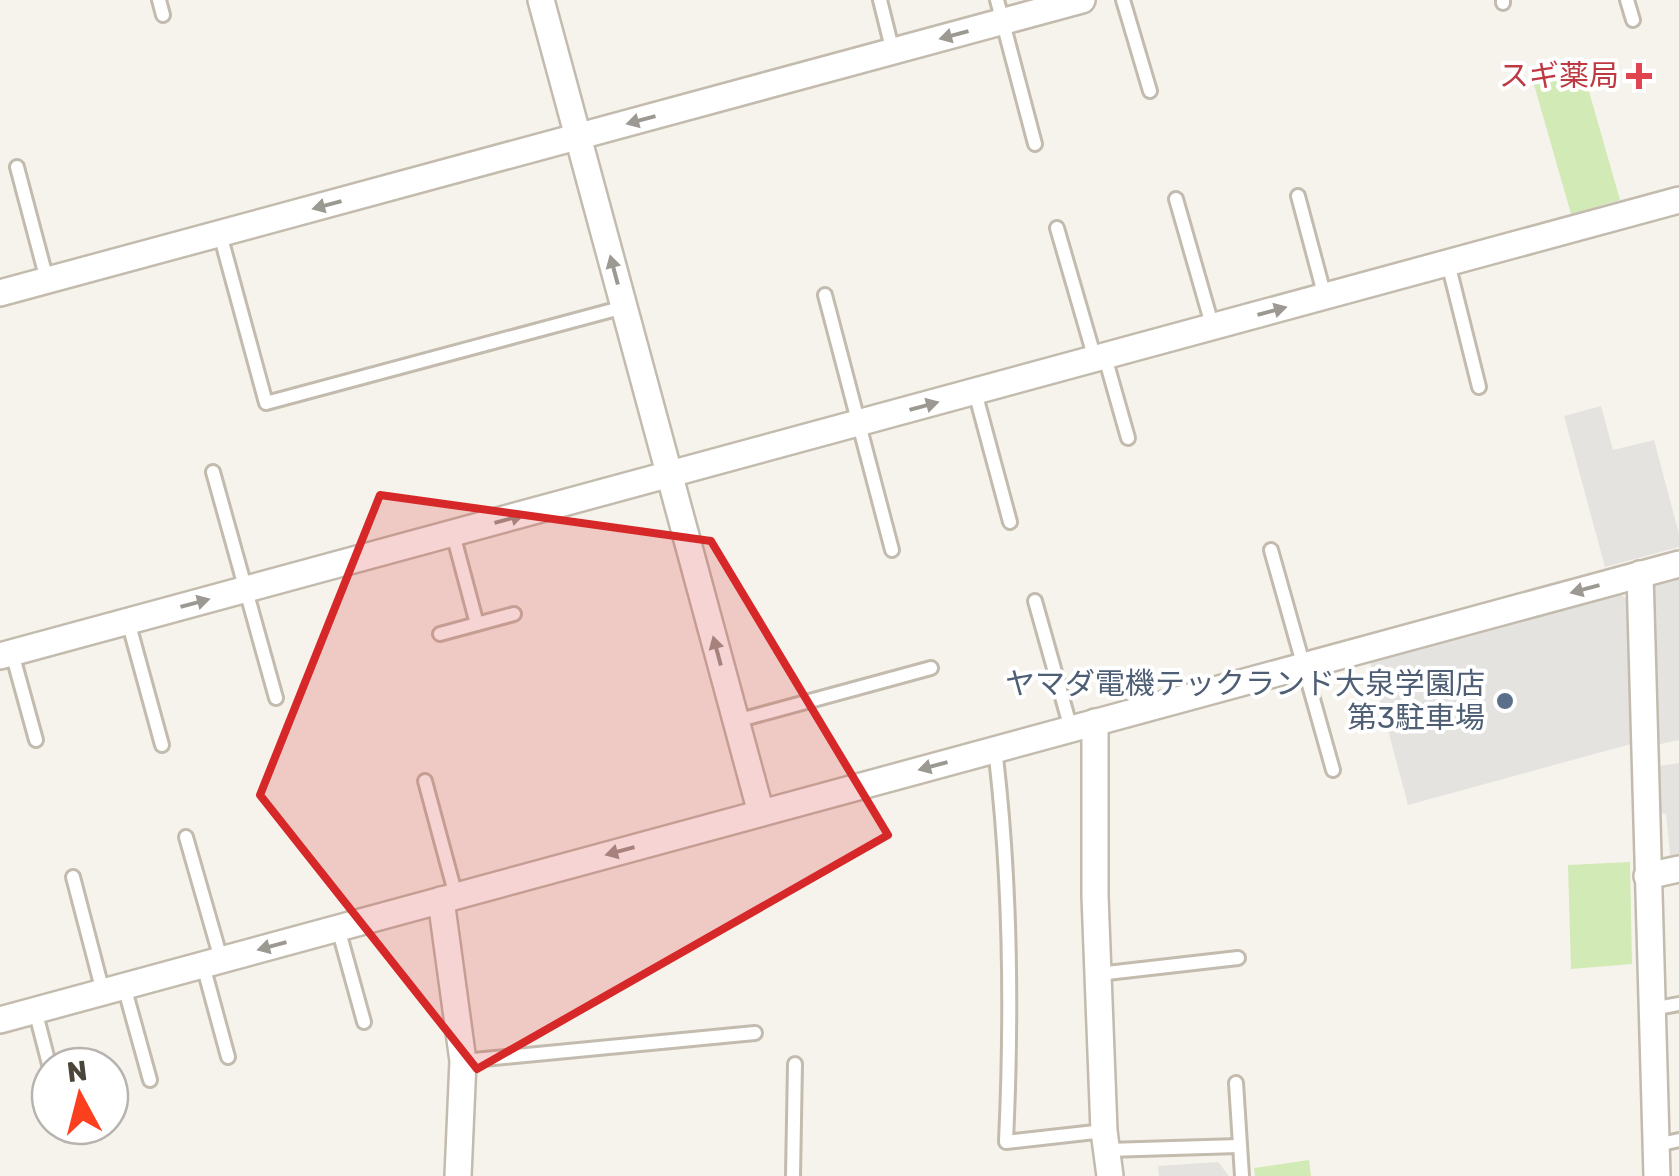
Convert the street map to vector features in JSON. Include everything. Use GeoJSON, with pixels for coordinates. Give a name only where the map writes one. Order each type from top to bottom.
{"type":"FeatureCollection","features":[{"type":"Feature","properties":{"kind":"street"},"geometry":{"type":"LineString","coordinates":[[541,0],[761,813]]}},
{"type":"Feature","properties":{"kind":"street"},"geometry":{"type":"LineString","coordinates":[[0,293],[893,52],[1000,11],[1082,0]]}},
{"type":"Feature","properties":{"kind":"street"},"geometry":{"type":"LineString","coordinates":[[6,654],[1679,200]]}},
{"type":"Feature","properties":{"kind":"street"},"geometry":{"type":"LineString","coordinates":[[0,1020],[1679,564]]}},
{"type":"Feature","properties":{"kind":"street"},"geometry":{"type":"LineString","coordinates":[[1640,574],[1652,1009],[1668,1142],[1657,1176]]}},
{"type":"Feature","properties":{"kind":"street"},"geometry":{"type":"LineString","coordinates":[[1083,726],[1107,1152]]}},
{"type":"Feature","properties":{"kind":"street"},"geometry":{"type":"LineString","coordinates":[[1647,876],[1679,869]]}},
{"type":"Feature","properties":{"kind":"street"},"geometry":{"type":"LineString","coordinates":[[448,898],[463,1061],[458,1176]]}},
{"type":"Feature","properties":{"kind":"lane"},"geometry":{"type":"LineString","coordinates":[[159,0],[163,15]]}},
{"type":"Feature","properties":{"kind":"lane"},"geometry":{"type":"LineString","coordinates":[[880,0],[893,52]]}},
{"type":"Feature","properties":{"kind":"lane"},"geometry":{"type":"LineString","coordinates":[[1124,0],[1150,91]]}},
{"type":"Feature","properties":{"kind":"lane"},"geometry":{"type":"LineString","coordinates":[[1628,0],[1632,20]]}},
{"type":"Feature","properties":{"kind":"lane"},"geometry":{"type":"LineString","coordinates":[[1000,11],[1036,144]]}},
{"type":"Feature","properties":{"kind":"lane"},"geometry":{"type":"LineString","coordinates":[[17,167],[47,280]]}},
{"type":"Feature","properties":{"kind":"lane"},"geometry":{"type":"LineString","coordinates":[[1298,196],[1324,297]]}},
{"type":"Feature","properties":{"kind":"lane"},"geometry":{"type":"LineString","coordinates":[[1176,198],[1213,328]]}},
{"type":"Feature","properties":{"kind":"lane"},"geometry":{"type":"LineString","coordinates":[[1057,228],[1128,438]]}},
{"type":"Feature","properties":{"kind":"lane"},"geometry":{"type":"LineString","coordinates":[[220,234],[266,403],[624,307]]}},
{"type":"Feature","properties":{"kind":"lane"},"geometry":{"type":"LineString","coordinates":[[1448,263],[1480,387]]}},
{"type":"Feature","properties":{"kind":"lane"},"geometry":{"type":"LineString","coordinates":[[825,295],[892,550]]}},
{"type":"Feature","properties":{"kind":"lane"},"geometry":{"type":"LineString","coordinates":[[976,392],[1010,522]]}},
{"type":"Feature","properties":{"kind":"lane"},"geometry":{"type":"LineString","coordinates":[[213,472],[276,698]]}},
{"type":"Feature","properties":{"kind":"lane"},"geometry":{"type":"LineString","coordinates":[[452,534],[477,624]]}},
{"type":"Feature","properties":{"kind":"lane"},"geometry":{"type":"LineString","coordinates":[[1271,550],[1333,770]]}},
{"type":"Feature","properties":{"kind":"lane"},"geometry":{"type":"LineString","coordinates":[[1035,601],[1083,726]]}},
{"type":"Feature","properties":{"kind":"lane"},"geometry":{"type":"LineString","coordinates":[[440,634],[514,614]]}},
{"type":"Feature","properties":{"kind":"lane"},"geometry":{"type":"LineString","coordinates":[[128,621],[162,745]]}},
{"type":"Feature","properties":{"kind":"lane"},"geometry":{"type":"LineString","coordinates":[[6,654],[36,740]]}},
{"type":"Feature","properties":{"kind":"lane"},"geometry":{"type":"LineString","coordinates":[[736,721],[931,668]]}},
{"type":"Feature","properties":{"kind":"lane"},"geometry":{"type":"LineString","coordinates":[[995,750],[1005,830],[1009,936],[1006,1142],[1107,1152],[1239,1146]]}},
{"type":"Feature","properties":{"kind":"lane"},"geometry":{"type":"LineString","coordinates":[[425,781],[448,898]]}},
{"type":"Feature","properties":{"kind":"lane"},"geometry":{"type":"LineString","coordinates":[[186,837],[228,1057]]}},
{"type":"Feature","properties":{"kind":"lane"},"geometry":{"type":"LineString","coordinates":[[73,877],[150,1080]]}},
{"type":"Feature","properties":{"kind":"lane"},"geometry":{"type":"LineString","coordinates":[[338,928],[364,1022]]}},
{"type":"Feature","properties":{"kind":"lane"},"geometry":{"type":"LineString","coordinates":[[1098,974],[1238,958]]}},
{"type":"Feature","properties":{"kind":"lane"},"geometry":{"type":"LineString","coordinates":[[1652,1009],[1679,1004]]}},
{"type":"Feature","properties":{"kind":"lane"},"geometry":{"type":"LineString","coordinates":[[36,1010],[45,1046]]}},
{"type":"Feature","properties":{"kind":"lane"},"geometry":{"type":"LineString","coordinates":[[463,1061],[754,1033]]}},
{"type":"Feature","properties":{"kind":"lane"},"geometry":{"type":"LineString","coordinates":[[793,1176],[794,1064]]}},
{"type":"Feature","properties":{"kind":"lane"},"geometry":{"type":"LineString","coordinates":[[1236,1083],[1242,1176]]}},
{"type":"Feature","properties":{"kind":"highlighted area"},"geometry":{"type":"Polygon","coordinates":[[[380,495],[711,541],[888,835],[477,1069],[260,795],[380,495]]]}},
{"type":"Feature","properties":{"kind":"green space"},"geometry":{"type":"Polygon","coordinates":[[[1582,67],[1620,200],[1571,214],[1533,81],[1582,67]]]}},
{"type":"Feature","properties":{"kind":"green space"},"geometry":{"type":"Polygon","coordinates":[[[1630,862],[1632,964],[1571,969],[1568,865],[1630,862]]]}},
{"type":"Feature","properties":{"kind":"green space"},"geometry":{"type":"Polygon","coordinates":[[[1309,1160],[1311,1176],[1255,1176],[1254,1168],[1309,1160]]]}},
{"type":"Feature","properties":{"kind":"shaded area"},"geometry":{"type":"Polygon","coordinates":[[[1601,406],[1613,450],[1654,440],[1679,547],[1605,567],[1564,416],[1601,406]]]}},
{"type":"Feature","properties":{"kind":"shaded area"},"geometry":{"type":"Polygon","coordinates":[[[1679,575],[1679,740],[1656,745],[1649,591],[1658,581],[1679,575]]]}},
{"type":"Feature","properties":{"kind":"shaded area","name":"ヤマダ電機テックランド大泉学園店 第3駐車場"},"geometry":{"type":"Polygon","coordinates":[[[1615,590],[1628,600],[1631,744],[1408,805],[1369,659],[1615,590]]]}},
{"type":"Feature","properties":{"kind":"shaded area"},"geometry":{"type":"Polygon","coordinates":[[[1679,763],[1679,854],[1670,855],[1666,814],[1661,813],[1659,766],[1679,763]]]}},
{"type":"Feature","properties":{"kind":"shaded area"},"geometry":{"type":"Polygon","coordinates":[[[1218,1162],[1229,1176],[1159,1176],[1158,1166],[1218,1162]]]}},
{"type":"Feature","properties":{"kind":"place","name":"スギ薬局"},"geometry":{"type":"Point","coordinates":[1639,76]}},
{"type":"Feature","properties":{"kind":"place","name":"ヤマダ電機テックランド大泉学園店 第3駐車場"},"geometry":{"type":"Point","coordinates":[1505,701]}}]}
